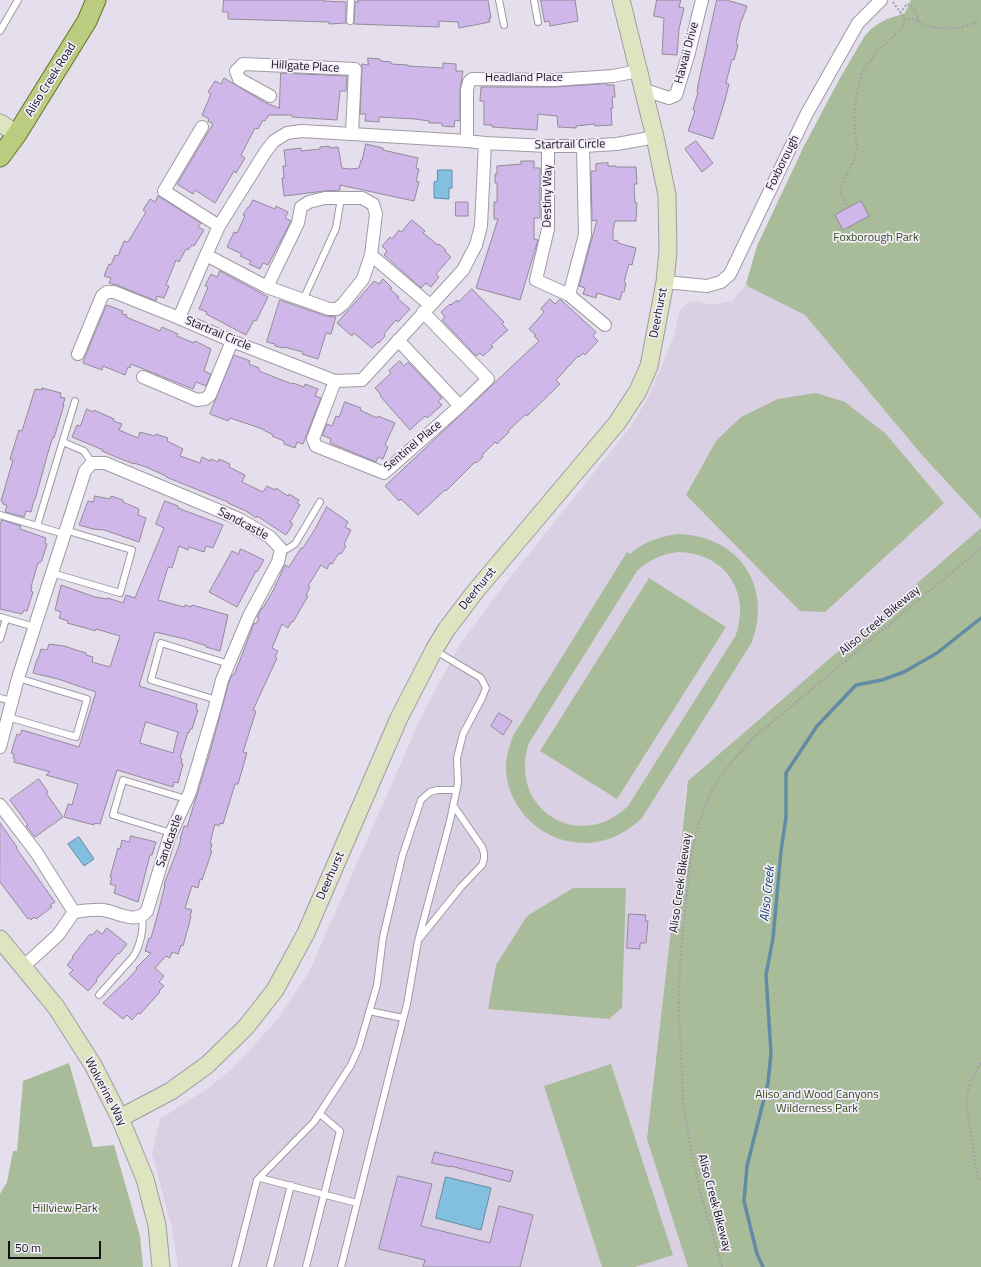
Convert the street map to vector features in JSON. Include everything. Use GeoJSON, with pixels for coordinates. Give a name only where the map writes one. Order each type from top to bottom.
{"type":"FeatureCollection","features":[{"type":"Feature","properties":{"kind":"main road","name":"Aliso Creek Road"},"geometry":{"type":"LineString","coordinates":[[0,157],[17,134],[87,21],[96,0]]}},
{"type":"Feature","properties":{"kind":"street","name":"Deerhurst"},"geometry":{"type":"LineString","coordinates":[[120,1118],[171,1091],[207,1065],[246,1027],[275,990],[306,933],[399,718],[446,630],[474,593],[617,423],[638,391],[649,366],[666,282],[668,251],[667,195],[621,0]]}},
{"type":"Feature","properties":{"kind":"street","name":"Hawaii Drive"},"geometry":{"type":"LineString","coordinates":[[642,89],[669,98],[676,95],[688,56],[702,0]]}},
{"type":"Feature","properties":{"kind":"street","name":"Foxborough"},"geometry":{"type":"LineString","coordinates":[[666,282],[707,286],[721,282],[730,274],[806,115],[858,23],[881,0]]}},
{"type":"Feature","properties":{"kind":"street","name":"Hillgate Place"},"geometry":{"type":"LineString","coordinates":[[270,96],[240,79],[236,70],[243,64],[355,69],[352,134]]}},
{"type":"Feature","properties":{"kind":"street","name":"Headland Place"},"geometry":{"type":"LineString","coordinates":[[467,141],[467,90],[469,82],[474,78],[554,80],[613,76],[638,71]]}},
{"type":"Feature","properties":{"kind":"street"},"geometry":{"type":"LineString","coordinates":[[0,122],[17,134]]}},
{"type":"Feature","properties":{"kind":"street"},"geometry":{"type":"LineString","coordinates":[[202,127],[164,191],[219,226]]}},
{"type":"Feature","properties":{"kind":"street","name":"Startrail Circle"},"geometry":{"type":"LineString","coordinates":[[484,143],[481,226],[476,246],[463,270],[362,380],[335,382],[179,318],[219,226],[274,140],[287,133],[302,131],[548,146],[617,144],[654,137]]}},
{"type":"Feature","properties":{"kind":"street","name":"Destiny Way"},"geometry":{"type":"LineString","coordinates":[[548,146],[548,229],[536,280],[569,295],[605,325]]}},
{"type":"Feature","properties":{"kind":"street"},"geometry":{"type":"LineString","coordinates":[[569,295],[585,235],[583,146]]}},
{"type":"Feature","properties":{"kind":"street"},"geometry":{"type":"LineString","coordinates":[[206,255],[267,287],[330,309],[337,309],[344,304],[363,279],[371,255],[376,214],[373,204],[362,198],[325,198],[309,202],[301,207],[298,223],[267,287]]}},
{"type":"Feature","properties":{"kind":"street"},"geometry":{"type":"LineString","coordinates":[[371,255],[427,308]]}},
{"type":"Feature","properties":{"kind":"street"},"geometry":{"type":"LineString","coordinates":[[78,354],[102,296],[107,292],[114,292],[179,318]]}},
{"type":"Feature","properties":{"kind":"street","name":"Sentinel Place"},"geometry":{"type":"LineString","coordinates":[[335,382],[313,439],[316,446],[384,474],[488,379],[427,308]]}},
{"type":"Feature","properties":{"kind":"street"},"geometry":{"type":"LineString","coordinates":[[398,340],[460,406]]}},
{"type":"Feature","properties":{"kind":"street"},"geometry":{"type":"LineString","coordinates":[[143,377],[197,400],[205,399],[210,395],[232,341]]}},
{"type":"Feature","properties":{"kind":"street"},"geometry":{"type":"LineString","coordinates":[[0,747],[8,717],[6,699],[18,678],[64,532],[85,471],[92,463]]}},
{"type":"Feature","properties":{"kind":"street","name":"Sandcastle"},"geometry":{"type":"LineString","coordinates":[[92,463],[105,463],[239,519],[270,537],[281,549],[278,562],[249,616],[222,680],[190,792],[172,833],[147,911],[142,917]]}},
{"type":"Feature","properties":{"kind":"street"},"geometry":{"type":"LineString","coordinates":[[0,805],[36,852],[74,912]]}},
{"type":"Feature","properties":{"kind":"street"},"geometry":{"type":"LineString","coordinates":[[74,912],[102,910],[135,918],[142,917]]}},
{"type":"Feature","properties":{"kind":"street"},"geometry":{"type":"LineString","coordinates":[[24,966],[58,935],[74,912]]}},
{"type":"Feature","properties":{"kind":"street","name":"Wolverine Way"},"geometry":{"type":"LineString","coordinates":[[0,939],[24,966],[56,1007],[93,1065],[120,1118],[147,1186],[157,1225],[161,1267]]}},
{"type":"Feature","properties":{"kind":"lane"},"geometry":{"type":"LineString","coordinates":[[0,30],[18,0]]}},
{"type":"Feature","properties":{"kind":"lane"},"geometry":{"type":"LineString","coordinates":[[350,21],[351,0]]}},
{"type":"Feature","properties":{"kind":"lane"},"geometry":{"type":"LineString","coordinates":[[499,0],[504,25]]}},
{"type":"Feature","properties":{"kind":"lane"},"geometry":{"type":"LineString","coordinates":[[534,0],[538,22]]}},
{"type":"Feature","properties":{"kind":"lane"},"geometry":{"type":"LineString","coordinates":[[303,300],[336,228],[341,198]]}},
{"type":"Feature","properties":{"kind":"lane"},"geometry":{"type":"LineString","coordinates":[[38,526],[75,401]]}},
{"type":"Feature","properties":{"kind":"lane"},"geometry":{"type":"LineString","coordinates":[[63,442],[84,452],[92,463]]}},
{"type":"Feature","properties":{"kind":"lane"},"geometry":{"type":"LineString","coordinates":[[281,549],[288,549],[294,544],[320,502]]}},
{"type":"Feature","properties":{"kind":"lane"},"geometry":{"type":"LineString","coordinates":[[0,515],[132,550],[120,593],[52,573]]}},
{"type":"Feature","properties":{"kind":"lane"},"geometry":{"type":"LineString","coordinates":[[0,639],[3,618],[35,627]]}},
{"type":"Feature","properties":{"kind":"lane"},"geometry":{"type":"LineString","coordinates":[[217,700],[151,680],[161,643],[229,664]]}},
{"type":"Feature","properties":{"kind":"lane"},"geometry":{"type":"LineString","coordinates":[[341,1267],[403,1018],[418,941],[453,805],[458,783],[457,758],[463,734],[486,688],[481,678],[434,650]]}},
{"type":"Feature","properties":{"kind":"lane"},"geometry":{"type":"LineString","coordinates":[[8,717],[76,737],[87,698],[18,678]]}},
{"type":"Feature","properties":{"kind":"lane"},"geometry":{"type":"LineString","coordinates":[[172,833],[113,815],[123,780],[186,799]]}},
{"type":"Feature","properties":{"kind":"lane"},"geometry":{"type":"LineString","coordinates":[[235,1267],[257,1180],[314,1122],[351,1065],[359,1047],[376,985],[383,937],[402,857],[421,800],[425,795],[437,790],[456,790]]}},
{"type":"Feature","properties":{"kind":"lane"},"geometry":{"type":"LineString","coordinates":[[418,941],[461,887],[482,865],[484,859],[482,847],[453,805]]}},
{"type":"Feature","properties":{"kind":"lane"},"geometry":{"type":"LineString","coordinates":[[99,995],[137,952],[144,926],[142,917]]}},
{"type":"Feature","properties":{"kind":"lane"},"geometry":{"type":"LineString","coordinates":[[369,1011],[403,1018]]}},
{"type":"Feature","properties":{"kind":"lane"},"geometry":{"type":"LineString","coordinates":[[306,1267],[340,1131],[320,1114]]}},
{"type":"Feature","properties":{"kind":"lane"},"geometry":{"type":"LineString","coordinates":[[260,1178],[357,1203]]}},
{"type":"Feature","properties":{"kind":"lane"},"geometry":{"type":"LineString","coordinates":[[270,1267],[291,1185]]}},
{"type":"Feature","properties":{"kind":"path"},"geometry":{"type":"LineString","coordinates":[[847,205],[842,194],[842,183],[854,160],[856,147],[854,117],[857,91],[863,71],[879,49],[902,28],[904,19],[891,0]]}},
{"type":"Feature","properties":{"kind":"path"},"geometry":{"type":"LineString","coordinates":[[900,13],[907,4],[913,7],[919,22]]}},
{"type":"Feature","properties":{"kind":"path"},"geometry":{"type":"LineString","coordinates":[[904,19],[914,19],[937,29],[971,25],[981,20]]}},
{"type":"Feature","properties":{"kind":"path","name":"Aliso Creek Bikeway"},"geometry":{"type":"LineString","coordinates":[[722,1267],[701,1196],[692,1154],[683,1103],[680,1055],[680,965],[690,862],[696,832],[704,808],[712,790],[724,771],[753,738],[981,548]]}},
{"type":"Feature","properties":{"kind":"path"},"geometry":{"type":"LineString","coordinates":[[981,1063],[970,1082],[966,1099],[977,1175],[981,1181]]}},
{"type":"Feature","properties":{"kind":"shaded area"},"geometry":{"type":"Polygon","coordinates":[[[746,284],[749,287],[805,315],[921,454],[981,519],[981,528],[686,789],[649,1139],[689,1267],[178,1267],[172,1228],[152,1154],[160,1119],[210,1087],[233,1068],[278,1019],[309,972],[423,713],[459,646],[497,594],[631,426],[646,401],[662,366],[673,338],[680,310],[687,303],[697,301],[713,305],[732,301],[746,284]]]}},
{"type":"Feature","properties":{"kind":"green space","name":"Foxborough Park"},"geometry":{"type":"Polygon","coordinates":[[[911,0],[981,0],[981,519],[921,454],[805,315],[749,287],[746,284],[757,246],[804,146],[840,78],[864,37],[871,29],[887,19],[905,13],[911,0]]]}},
{"type":"Feature","properties":{"kind":"green space"},"geometry":{"type":"Polygon","coordinates":[[[816,393],[845,402],[885,433],[944,503],[825,612],[800,611],[686,495],[716,441],[741,417],[778,399],[816,393]]]}},
{"type":"Feature","properties":{"kind":"green space","name":"Aliso and Wood Canyons Wilderness Park"},"geometry":{"type":"Polygon","coordinates":[[[981,528],[981,1267],[688,1267],[647,1139],[688,781],[981,528]]]}},
{"type":"Feature","properties":{"kind":"green space"},"geometry":{"type":"Polygon","coordinates":[[[677,534],[698,537],[717,543],[733,553],[745,567],[753,583],[758,601],[757,621],[752,642],[642,818],[631,827],[611,838],[593,842],[575,842],[558,838],[543,831],[529,820],[518,806],[510,790],[506,772],[506,763],[513,736],[627,552],[630,554],[646,543],[677,534]],[[678,552],[666,554],[651,561],[637,571],[529,743],[525,766],[528,787],[538,804],[552,817],[569,824],[589,826],[609,820],[628,806],[736,635],[740,619],[740,603],[736,589],[730,577],[721,567],[709,559],[694,554],[678,552]]]}},
{"type":"Feature","properties":{"kind":"green space"},"geometry":{"type":"Polygon","coordinates":[[[649,578],[726,627],[617,799],[540,751],[649,578]]]}},
{"type":"Feature","properties":{"kind":"green space"},"geometry":{"type":"Polygon","coordinates":[[[573,888],[626,888],[622,1008],[609,1019],[488,1009],[496,965],[527,916],[573,888]]]}},
{"type":"Feature","properties":{"kind":"green space","name":"Hillview Park"},"geometry":{"type":"Polygon","coordinates":[[[69,1063],[93,1147],[114,1145],[140,1236],[143,1267],[0,1267],[0,1194],[7,1182],[13,1151],[17,1151],[23,1081],[69,1063]]]}},
{"type":"Feature","properties":{"kind":"green space"},"geometry":{"type":"Polygon","coordinates":[[[611,1064],[673,1255],[635,1267],[602,1267],[544,1086],[611,1064]]]}},
{"type":"Feature","properties":{"kind":"water"},"geometry":{"type":"Polygon","coordinates":[[[438,170],[452,170],[452,188],[449,188],[449,199],[434,198],[434,182],[437,181],[438,170]]]}},
{"type":"Feature","properties":{"kind":"water"},"geometry":{"type":"Polygon","coordinates":[[[79,837],[94,859],[84,866],[68,844],[79,837]]]}},
{"type":"Feature","properties":{"kind":"water"},"geometry":{"type":"Polygon","coordinates":[[[446,1177],[491,1188],[481,1230],[436,1218],[446,1177]]]}},
{"type":"Feature","properties":{"kind":"building"},"geometry":{"type":"Polygon","coordinates":[[[224,0],[324,0],[346,2],[346,23],[329,24],[329,22],[228,19],[228,12],[223,12],[224,0]]]}},
{"type":"Feature","properties":{"kind":"building"},"geometry":{"type":"Polygon","coordinates":[[[358,0],[488,0],[491,18],[489,18],[490,22],[459,28],[458,22],[439,21],[439,27],[354,24],[355,2],[358,2],[358,0]]]}},
{"type":"Feature","properties":{"kind":"building"},"geometry":{"type":"Polygon","coordinates":[[[541,0],[575,0],[578,21],[550,26],[549,21],[545,22],[541,0]]]}},
{"type":"Feature","properties":{"kind":"building"},"geometry":{"type":"Polygon","coordinates":[[[657,0],[681,0],[679,7],[684,8],[679,29],[677,55],[662,54],[664,18],[654,16],[657,0]]]}},
{"type":"Feature","properties":{"kind":"building"},"geometry":{"type":"Polygon","coordinates":[[[717,0],[726,0],[747,6],[741,20],[736,44],[738,45],[734,60],[732,59],[726,83],[729,84],[713,139],[688,131],[695,111],[693,110],[717,0]]]}},
{"type":"Feature","properties":{"kind":"building"},"geometry":{"type":"Polygon","coordinates":[[[368,58],[380,59],[380,61],[391,62],[391,64],[408,66],[443,68],[443,63],[456,64],[456,71],[463,71],[460,90],[460,121],[455,120],[454,127],[442,126],[442,123],[429,123],[429,121],[415,119],[379,117],[379,122],[365,121],[366,114],[360,114],[362,64],[368,65],[368,58]]]}},
{"type":"Feature","properties":{"kind":"building"},"geometry":{"type":"Polygon","coordinates":[[[281,73],[347,76],[346,91],[340,91],[337,120],[292,117],[292,115],[269,115],[265,121],[263,120],[258,129],[255,128],[241,155],[245,158],[236,173],[234,171],[215,203],[195,190],[193,194],[177,184],[213,124],[208,121],[209,119],[202,115],[211,94],[208,92],[215,81],[221,84],[224,78],[266,103],[279,108],[281,73]]]}},
{"type":"Feature","properties":{"kind":"building"},"geometry":{"type":"Polygon","coordinates":[[[607,84],[614,85],[615,97],[612,97],[613,108],[611,108],[612,125],[595,126],[595,124],[576,126],[576,128],[558,127],[557,116],[538,114],[537,130],[492,127],[492,125],[484,125],[484,101],[480,101],[481,87],[554,87],[607,84]]]}},
{"type":"Feature","properties":{"kind":"building"},"geometry":{"type":"Polygon","coordinates":[[[696,141],[713,163],[702,172],[685,149],[696,141]]]}},
{"type":"Feature","properties":{"kind":"building"},"geometry":{"type":"Polygon","coordinates":[[[366,144],[383,148],[383,150],[418,158],[416,168],[419,169],[416,181],[419,182],[414,201],[340,185],[340,190],[284,196],[282,178],[284,178],[283,166],[286,166],[284,150],[301,148],[301,151],[320,149],[320,147],[329,146],[330,148],[338,147],[342,168],[350,169],[359,168],[366,144]]]}},
{"type":"Feature","properties":{"kind":"building"},"geometry":{"type":"Polygon","coordinates":[[[521,161],[534,161],[534,168],[540,168],[540,218],[534,218],[534,239],[538,240],[520,300],[476,288],[498,219],[494,219],[494,202],[497,202],[497,183],[495,183],[495,174],[497,174],[497,166],[521,164],[521,161]]]}},
{"type":"Feature","properties":{"kind":"building"},"geometry":{"type":"Polygon","coordinates":[[[608,163],[608,166],[636,167],[637,184],[634,184],[635,203],[637,203],[636,221],[615,221],[613,230],[613,240],[636,248],[632,265],[629,264],[624,282],[626,283],[624,292],[622,292],[620,300],[597,293],[596,298],[583,294],[585,288],[579,286],[597,220],[592,221],[591,171],[596,171],[596,164],[608,163]]]}},
{"type":"Feature","properties":{"kind":"building"},"geometry":{"type":"Polygon","coordinates":[[[158,196],[201,223],[198,227],[204,230],[194,246],[192,245],[188,250],[186,249],[179,262],[176,260],[166,285],[169,286],[164,298],[157,296],[156,301],[109,283],[111,278],[104,276],[115,255],[118,256],[124,241],[128,242],[146,212],[143,210],[150,199],[155,202],[158,196]]]}},
{"type":"Feature","properties":{"kind":"building"},"geometry":{"type":"Polygon","coordinates":[[[253,200],[275,209],[276,206],[288,212],[285,218],[291,221],[268,265],[263,263],[260,269],[249,264],[251,261],[240,256],[242,254],[227,247],[234,232],[237,233],[245,216],[243,215],[253,200]]]}},
{"type":"Feature","properties":{"kind":"building"},"geometry":{"type":"Polygon","coordinates":[[[861,201],[869,216],[843,230],[835,215],[861,201]]]}},
{"type":"Feature","properties":{"kind":"building"},"geometry":{"type":"Polygon","coordinates":[[[456,202],[468,202],[468,216],[456,216],[456,202]]]}},
{"type":"Feature","properties":{"kind":"building"},"geometry":{"type":"Polygon","coordinates":[[[412,220],[425,231],[423,233],[446,250],[445,251],[451,257],[436,274],[439,277],[431,287],[426,283],[421,288],[384,255],[387,251],[382,246],[390,237],[392,239],[399,230],[401,232],[412,220]]]}},
{"type":"Feature","properties":{"kind":"building"},"geometry":{"type":"Polygon","coordinates":[[[220,271],[268,297],[256,321],[254,320],[246,335],[206,314],[207,312],[199,309],[208,287],[205,286],[211,274],[217,277],[220,271]]]}},
{"type":"Feature","properties":{"kind":"building"},"geometry":{"type":"Polygon","coordinates":[[[383,279],[392,288],[390,289],[399,297],[397,298],[410,309],[398,322],[396,320],[384,334],[385,336],[379,343],[378,342],[372,348],[354,333],[352,336],[337,323],[374,281],[379,284],[383,279]]]}},
{"type":"Feature","properties":{"kind":"building"},"geometry":{"type":"Polygon","coordinates":[[[472,289],[504,322],[502,324],[508,330],[491,345],[493,347],[483,356],[480,353],[476,356],[442,320],[445,317],[441,312],[450,304],[451,305],[457,300],[458,302],[472,289]]]}},
{"type":"Feature","properties":{"kind":"building"},"geometry":{"type":"Polygon","coordinates":[[[550,299],[555,304],[560,299],[596,332],[593,336],[598,341],[585,355],[583,353],[579,357],[578,356],[556,380],[560,384],[527,416],[526,414],[497,444],[495,442],[482,455],[483,457],[476,463],[475,462],[446,491],[445,490],[418,515],[401,499],[399,501],[385,486],[539,341],[534,336],[536,335],[529,329],[544,312],[541,309],[550,299]]]}},
{"type":"Feature","properties":{"kind":"building"},"geometry":{"type":"Polygon","coordinates":[[[280,300],[326,316],[336,317],[331,334],[326,333],[318,359],[302,354],[303,352],[275,346],[275,344],[267,342],[280,300]]]}},
{"type":"Feature","properties":{"kind":"building"},"geometry":{"type":"Polygon","coordinates":[[[107,305],[123,311],[122,314],[127,315],[126,317],[160,331],[162,327],[178,334],[177,336],[194,343],[195,341],[211,349],[204,371],[211,374],[206,386],[196,382],[193,389],[131,364],[125,375],[103,366],[102,370],[83,363],[107,305]]]}},
{"type":"Feature","properties":{"kind":"building"},"geometry":{"type":"Polygon","coordinates":[[[234,355],[250,361],[249,364],[259,368],[259,371],[292,384],[293,383],[304,387],[305,384],[318,389],[315,396],[321,398],[303,444],[297,442],[295,448],[284,444],[284,441],[272,436],[273,435],[260,428],[230,418],[228,421],[210,414],[234,355]]]}},
{"type":"Feature","properties":{"kind":"building"},"geometry":{"type":"Polygon","coordinates":[[[400,361],[404,366],[408,362],[442,398],[438,401],[442,405],[427,418],[425,416],[410,430],[380,396],[381,395],[375,388],[391,373],[389,371],[400,361]]]}},
{"type":"Feature","properties":{"kind":"building"},"geometry":{"type":"Polygon","coordinates":[[[42,388],[61,393],[60,397],[65,398],[31,512],[26,511],[24,517],[5,512],[7,505],[3,504],[1,501],[13,460],[10,459],[19,430],[22,431],[35,389],[42,390],[42,388]]]}},
{"type":"Feature","properties":{"kind":"building"},"geometry":{"type":"Polygon","coordinates":[[[345,402],[361,408],[360,410],[377,418],[378,416],[395,423],[385,445],[388,447],[383,459],[378,457],[376,462],[330,443],[331,439],[322,435],[327,424],[332,426],[336,416],[339,417],[345,402]]]}},
{"type":"Feature","properties":{"kind":"building"},"geometry":{"type":"Polygon","coordinates":[[[87,409],[93,412],[94,410],[114,419],[113,421],[122,424],[119,430],[138,438],[140,432],[155,436],[156,434],[168,438],[167,441],[183,449],[180,456],[200,463],[202,457],[210,461],[211,459],[218,462],[219,459],[230,464],[229,467],[245,475],[242,482],[263,492],[267,486],[275,490],[276,488],[288,496],[289,494],[299,500],[297,503],[300,505],[290,522],[293,524],[286,535],[257,516],[256,518],[228,502],[166,477],[146,467],[116,457],[72,437],[77,425],[80,426],[87,409]]]}},
{"type":"Feature","properties":{"kind":"building"},"geometry":{"type":"Polygon","coordinates":[[[95,496],[110,499],[111,496],[123,500],[123,502],[139,509],[138,515],[146,518],[139,542],[104,530],[79,525],[88,501],[93,502],[95,496]]]}},
{"type":"Feature","properties":{"kind":"building"},"geometry":{"type":"Polygon","coordinates":[[[165,501],[178,506],[178,508],[223,525],[213,548],[206,546],[204,552],[189,547],[188,550],[179,546],[172,568],[168,567],[158,600],[184,607],[185,605],[191,607],[192,605],[228,615],[220,651],[185,639],[155,632],[139,686],[197,704],[196,709],[198,710],[192,729],[190,729],[189,733],[188,732],[180,758],[182,759],[181,763],[183,764],[178,783],[174,782],[173,787],[117,770],[100,824],[94,823],[94,825],[64,817],[68,804],[72,805],[78,784],[46,775],[50,772],[14,762],[14,754],[11,753],[17,734],[20,735],[22,730],[79,747],[96,692],[58,679],[33,673],[37,659],[41,649],[47,650],[49,644],[64,646],[86,653],[86,655],[93,657],[92,662],[110,667],[120,636],[67,623],[68,621],[59,618],[61,612],[55,610],[61,585],[95,597],[108,598],[123,603],[126,595],[135,598],[164,528],[156,524],[165,501]],[[146,722],[140,743],[173,753],[178,732],[146,722]]]}},
{"type":"Feature","properties":{"kind":"building"},"geometry":{"type":"Polygon","coordinates":[[[327,507],[348,522],[345,527],[351,530],[344,544],[346,546],[341,554],[339,553],[332,564],[330,563],[327,569],[321,565],[308,586],[310,587],[306,595],[308,596],[293,622],[292,621],[288,628],[282,624],[272,648],[278,651],[275,657],[277,658],[253,710],[256,711],[243,752],[247,753],[238,784],[235,784],[223,824],[220,823],[219,826],[215,824],[210,843],[212,844],[210,851],[212,851],[202,880],[200,879],[198,888],[192,886],[185,908],[192,910],[183,946],[181,945],[178,954],[172,952],[170,958],[166,956],[155,968],[164,976],[159,982],[164,986],[159,991],[160,992],[140,1014],[138,1013],[132,1020],[127,1015],[123,1019],[103,1003],[129,978],[137,969],[136,968],[151,953],[145,951],[149,938],[151,938],[157,917],[164,884],[177,851],[184,826],[187,827],[210,752],[229,682],[232,675],[234,675],[254,623],[256,624],[259,618],[257,617],[274,589],[285,565],[289,567],[301,548],[303,548],[327,507]]]}},
{"type":"Feature","properties":{"kind":"building"},"geometry":{"type":"Polygon","coordinates":[[[2,520],[21,526],[20,529],[46,538],[45,543],[47,544],[41,562],[39,562],[37,566],[31,587],[31,591],[33,592],[27,611],[24,610],[22,614],[0,609],[0,525],[2,520]]]}},
{"type":"Feature","properties":{"kind":"building"},"geometry":{"type":"Polygon","coordinates":[[[241,549],[264,560],[257,572],[256,571],[237,607],[209,592],[232,551],[238,554],[241,549]]]}},
{"type":"Feature","properties":{"kind":"building"},"geometry":{"type":"Polygon","coordinates":[[[499,713],[512,721],[503,735],[491,726],[499,713]]]}},
{"type":"Feature","properties":{"kind":"building"},"geometry":{"type":"Polygon","coordinates":[[[39,779],[48,792],[46,793],[63,817],[35,837],[26,826],[28,825],[10,800],[39,779]]]}},
{"type":"Feature","properties":{"kind":"building"},"geometry":{"type":"Polygon","coordinates":[[[0,823],[55,902],[50,905],[52,907],[36,919],[34,917],[31,920],[30,918],[28,919],[0,882],[0,823]]]}},
{"type":"Feature","properties":{"kind":"building"},"geometry":{"type":"Polygon","coordinates":[[[131,836],[156,842],[152,855],[150,855],[138,902],[114,893],[116,886],[110,884],[112,877],[110,877],[118,848],[120,849],[122,840],[129,842],[131,836]]]}},
{"type":"Feature","properties":{"kind":"building"},"geometry":{"type":"Polygon","coordinates":[[[629,914],[646,915],[645,921],[648,921],[646,943],[640,943],[640,949],[627,948],[629,914]]]}},
{"type":"Feature","properties":{"kind":"building"},"geometry":{"type":"Polygon","coordinates":[[[107,928],[127,944],[88,991],[69,974],[73,970],[67,965],[90,934],[92,935],[97,930],[102,934],[107,928]]]}},
{"type":"Feature","properties":{"kind":"building"},"geometry":{"type":"Polygon","coordinates":[[[435,1152],[513,1171],[510,1182],[451,1166],[432,1163],[435,1152]]]}},
{"type":"Feature","properties":{"kind":"building"},"geometry":{"type":"Polygon","coordinates":[[[398,1176],[432,1184],[421,1226],[490,1243],[499,1206],[533,1215],[520,1267],[423,1267],[425,1260],[379,1249],[398,1176]]]}},
{"type":"Feature","properties":{"kind":"waterway","name":"Aliso Creek"},"geometry":{"type":"LineString","coordinates":[[763,1267],[757,1254],[744,1201],[747,1166],[768,1083],[771,1053],[766,975],[773,938],[781,851],[786,817],[786,773],[817,726],[856,685],[882,680],[904,672],[937,653],[981,618]]}}]}
